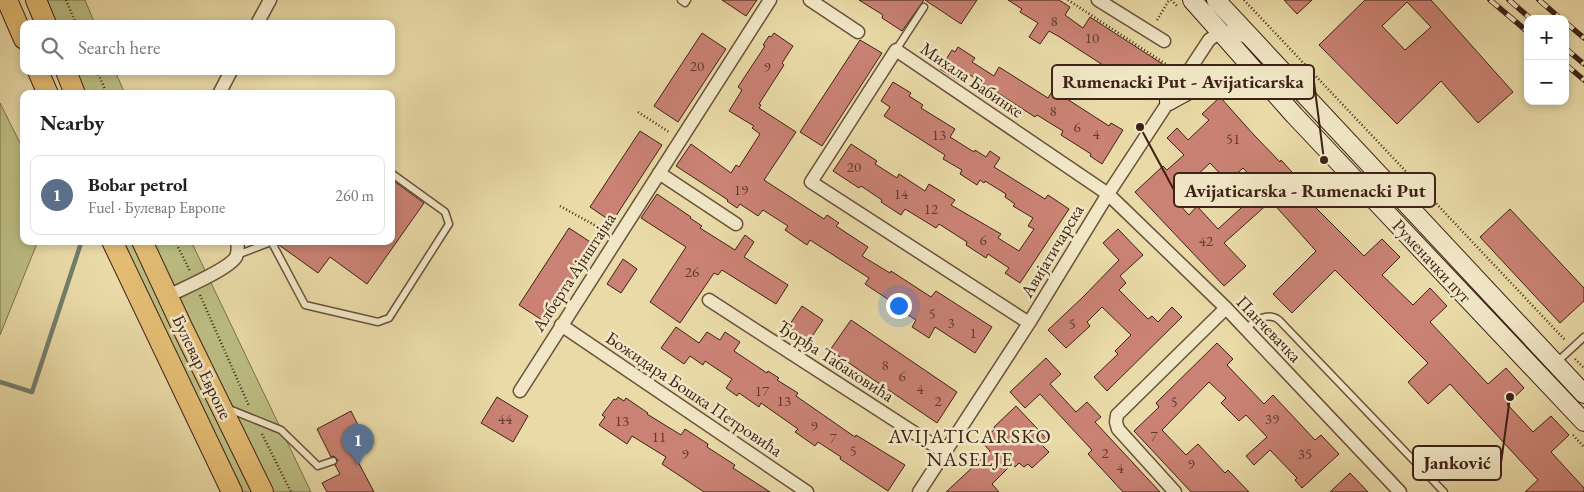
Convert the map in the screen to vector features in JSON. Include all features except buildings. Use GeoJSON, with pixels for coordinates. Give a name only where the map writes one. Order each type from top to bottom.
{"type":"FeatureCollection","features":[{"type":"Feature","properties":{"kind":"main road"},"geometry":{"type":"LineString","coordinates":[[7,0],[20,30]]}},
{"type":"Feature","properties":{"kind":"main road"},"geometry":{"type":"LineString","coordinates":[[36,0],[44,20]]}},
{"type":"Feature","properties":{"kind":"main road","name":"Руменачки пут"},"geometry":{"type":"LineString","coordinates":[[1192,0],[1261,78],[1584,422]]}},
{"type":"Feature","properties":{"kind":"main road","name":"Руменачки пут"},"geometry":{"type":"LineString","coordinates":[[1216,0],[1584,394]]}},
{"type":"Feature","properties":{"kind":"main road"},"geometry":{"type":"LineString","coordinates":[[40,75],[46,90]]}},
{"type":"Feature","properties":{"kind":"main road"},"geometry":{"type":"LineString","coordinates":[[68,75],[73,90]]}},
{"type":"Feature","properties":{"kind":"main road"},"geometry":{"type":"LineString","coordinates":[[1169,101],[1195,86],[1222,77],[1242,76],[1261,78]]}},
{"type":"Feature","properties":{"kind":"main road","name":"Булевар Европе"},"geometry":{"type":"LineString","coordinates":[[114,245],[232,492]]}},
{"type":"Feature","properties":{"kind":"main road","name":"Булевар Европе"},"geometry":{"type":"LineString","coordinates":[[144,245],[263,492]]}},
{"type":"Feature","properties":{"kind":"street"},"geometry":{"type":"LineString","coordinates":[[259,20],[270,0]]}},
{"type":"Feature","properties":{"kind":"street","name":"Алберта Ајнштајна"},"geometry":{"type":"LineString","coordinates":[[520,391],[770,0]]}},
{"type":"Feature","properties":{"kind":"street"},"geometry":{"type":"LineString","coordinates":[[810,0],[858,32]]}},
{"type":"Feature","properties":{"kind":"street"},"geometry":{"type":"LineString","coordinates":[[1098,0],[1164,41]]}},
{"type":"Feature","properties":{"kind":"street","name":"Авијатичарска"},"geometry":{"type":"LineString","coordinates":[[919,492],[1029,323],[1108,194],[1185,76],[1209,40],[1220,32]]}},
{"type":"Feature","properties":{"kind":"street","name":"Руменачки пут"},"geometry":{"type":"LineString","coordinates":[[1220,32],[1232,32],[1243,35],[1256,43]]}},
{"type":"Feature","properties":{"kind":"street","name":"Михала Бабинке"},"geometry":{"type":"LineString","coordinates":[[1029,323],[810,182],[896,50],[1108,194]]}},
{"type":"Feature","properties":{"kind":"street"},"geometry":{"type":"LineString","coordinates":[[221,90],[229,75]]}},
{"type":"Feature","properties":{"kind":"street"},"geometry":{"type":"LineString","coordinates":[[659,173],[736,224]]}},
{"type":"Feature","properties":{"kind":"street","name":"Панчевачка"},"geometry":{"type":"LineString","coordinates":[[1108,194],[1226,308],[1400,492]]}},
{"type":"Feature","properties":{"kind":"street"},"geometry":{"type":"LineString","coordinates":[[168,296],[211,275],[233,260],[236,256],[238,245]]}},
{"type":"Feature","properties":{"kind":"street","name":"Ђорђа Табаковића"},"geometry":{"type":"LineString","coordinates":[[709,300],[944,452]]}},
{"type":"Feature","properties":{"kind":"street"},"geometry":{"type":"LineString","coordinates":[[1175,492],[1118,429],[1117,415],[1226,308]]}},
{"type":"Feature","properties":{"kind":"street","name":"Божидара Бошка Петровића"},"geometry":{"type":"LineString","coordinates":[[561,325],[807,492]]}},
{"type":"Feature","properties":{"kind":"lane"},"geometry":{"type":"LineString","coordinates":[[681,0],[685,3],[687,0]]}},
{"type":"Feature","properties":{"kind":"lane"},"geometry":{"type":"LineString","coordinates":[[896,50],[924,7]]}},
{"type":"Feature","properties":{"kind":"lane"},"geometry":{"type":"LineString","coordinates":[[273,245],[305,304],[378,322],[389,318],[449,224],[445,212],[395,176]]}},
{"type":"Feature","properties":{"kind":"lane"},"geometry":{"type":"LineString","coordinates":[[236,256],[264,245]]}},
{"type":"Feature","properties":{"kind":"lane"},"geometry":{"type":"LineString","coordinates":[[1246,329],[1262,318],[1272,316],[1279,320],[1444,492]]}},
{"type":"Feature","properties":{"kind":"lane"},"geometry":{"type":"LineString","coordinates":[[1556,364],[1584,337]]}},
{"type":"Feature","properties":{"kind":"lane"},"geometry":{"type":"LineString","coordinates":[[215,395],[231,411],[281,430],[318,466],[333,460]]}},
{"type":"Feature","properties":{"kind":"path"},"geometry":{"type":"LineString","coordinates":[[66,0],[74,20]]}},
{"type":"Feature","properties":{"kind":"path"},"geometry":{"type":"LineString","coordinates":[[1068,0],[1185,76]]}},
{"type":"Feature","properties":{"kind":"path"},"geometry":{"type":"LineString","coordinates":[[1149,32],[1169,0]]}},
{"type":"Feature","properties":{"kind":"path"},"geometry":{"type":"LineString","coordinates":[[1244,0],[1573,348]]}},
{"type":"Feature","properties":{"kind":"path"},"geometry":{"type":"LineString","coordinates":[[99,75],[105,90]]}},
{"type":"Feature","properties":{"kind":"path"},"geometry":{"type":"LineString","coordinates":[[638,112],[681,140]]}},
{"type":"Feature","properties":{"kind":"path"},"geometry":{"type":"LineString","coordinates":[[560,206],[617,238]]}},
{"type":"Feature","properties":{"kind":"path"},"geometry":{"type":"LineString","coordinates":[[177,245],[196,283],[255,421],[291,492]]}},
{"type":"Feature","properties":{"kind":"green space"},"geometry":{"type":"Polygon","coordinates":[[[44,0],[85,0],[93,20],[52,20],[44,0]]]}},
{"type":"Feature","properties":{"kind":"green space"},"geometry":{"type":"Polygon","coordinates":[[[77,75],[117,75],[123,90],[82,90],[77,75]]]}},
{"type":"Feature","properties":{"kind":"green space"},"geometry":{"type":"Polygon","coordinates":[[[0,103],[20,143],[20,245],[36,245],[0,335],[0,103]]]}},
{"type":"Feature","properties":{"kind":"green space"},"geometry":{"type":"Polygon","coordinates":[[[122,245],[135,245],[253,492],[242,492],[122,245]]]}},
{"type":"Feature","properties":{"kind":"green space"},"geometry":{"type":"Polygon","coordinates":[[[152,245],[193,245],[311,492],[270,492],[152,245]]]}},
{"type":"Feature","properties":{"kind":"waterway"},"geometry":{"type":"LineString","coordinates":[[0,382],[32,392],[80,245]]}},
{"type":"Feature","properties":{"kind":"railway"},"geometry":{"type":"LineString","coordinates":[[1490,0],[1524,29]]}},
{"type":"Feature","properties":{"kind":"railway"},"geometry":{"type":"LineString","coordinates":[[1509,0],[1526,15]]}},
{"type":"Feature","properties":{"kind":"railway"},"geometry":{"type":"LineString","coordinates":[[1539,0],[1556,15]]}},
{"type":"Feature","properties":{"kind":"railway"},"geometry":{"type":"LineString","coordinates":[[1569,25],[1584,38]]}},
{"type":"Feature","properties":{"kind":"railway"},"geometry":{"type":"LineString","coordinates":[[1569,51],[1584,64]]}},
{"type":"Feature","properties":{"kind":"railway"},"geometry":{"type":"LineString","coordinates":[[1569,67],[1584,80]]}},
{"type":"Feature","properties":{"kind":"place","name":"Avijaticarska - Rumenacki Put"},"geometry":{"type":"Point","coordinates":[1140,127]}},
{"type":"Feature","properties":{"kind":"place","name":"Rumenacki Put - Avijaticarska"},"geometry":{"type":"Point","coordinates":[1324,160]}},
{"type":"Feature","properties":{"kind":"place","name":"Janković"},"geometry":{"type":"Point","coordinates":[1510,397]}},
{"type":"Feature","properties":{"kind":"place","name":"Bobar petrol"},"geometry":{"type":"Point","coordinates":[358,465]}},
{"type":"Feature","properties":{"kind":"district","name":"AVIJATICARSKO NASELJE"},"geometry":{"type":"Point","coordinates":[970,448]}}]}
